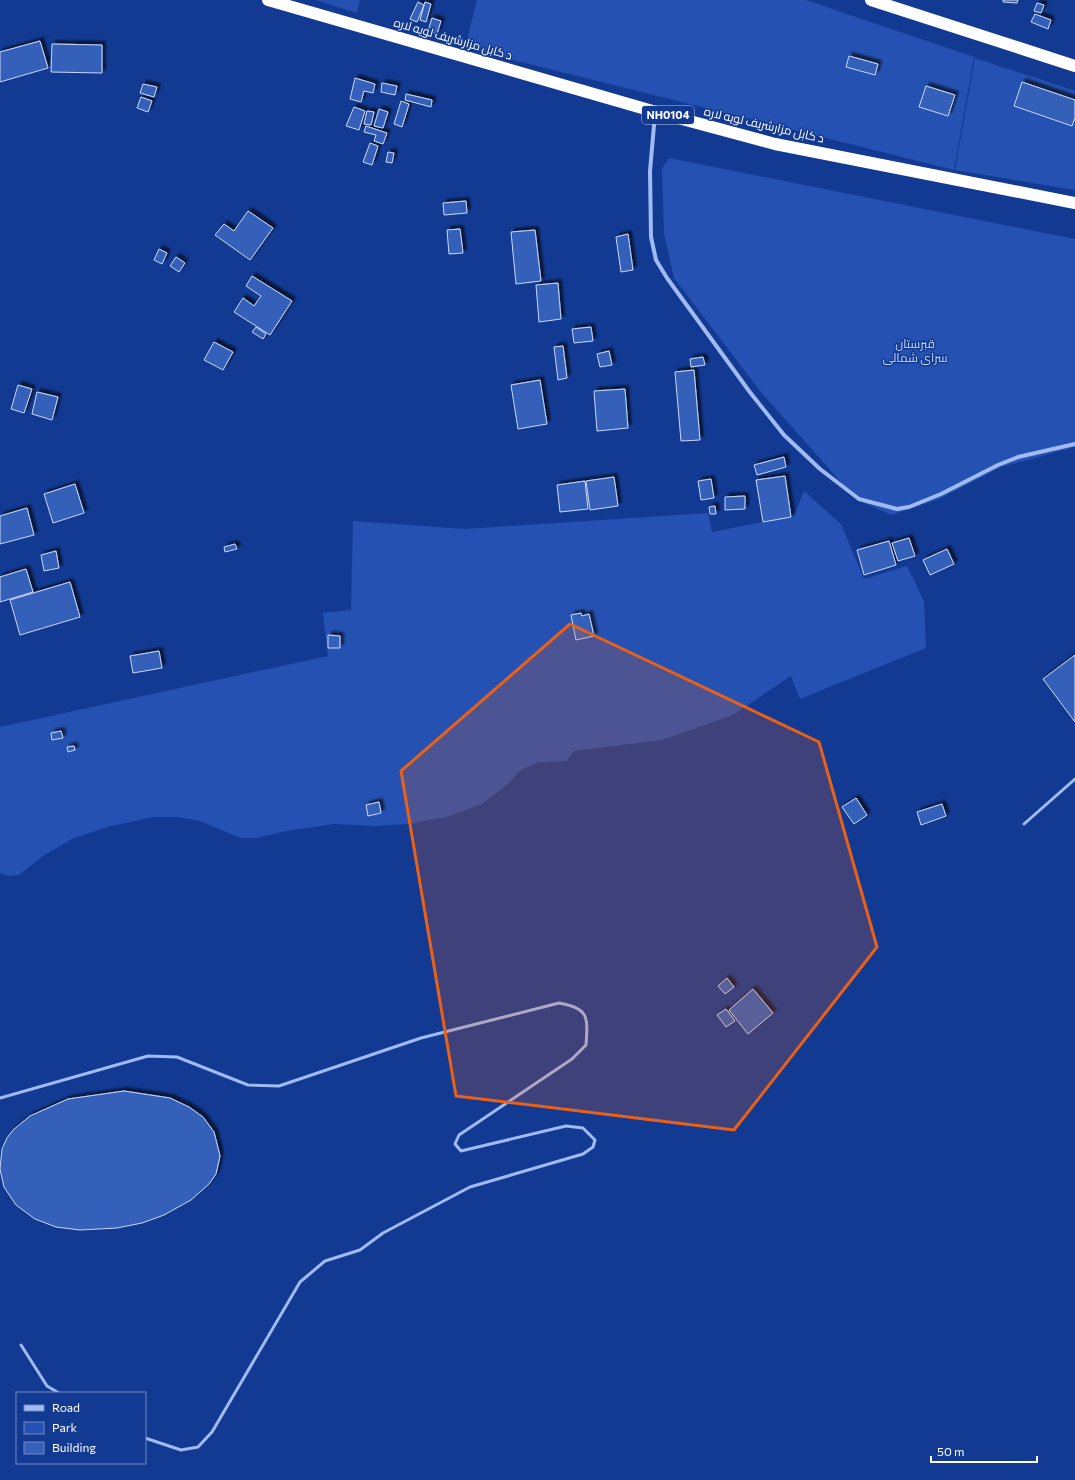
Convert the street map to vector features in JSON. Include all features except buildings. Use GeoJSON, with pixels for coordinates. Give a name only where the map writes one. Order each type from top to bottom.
{"type":"FeatureCollection","features":[{"type":"Feature","properties":{"kind":"highway","name":"د کابل مزارشریف لویه لاره"},"geometry":{"type":"LineString","coordinates":[[268,0],[656,112],[776,144],[1075,203]]}},
{"type":"Feature","properties":{"kind":"highway"},"geometry":{"type":"LineString","coordinates":[[871,0],[1075,66]]}},
{"type":"Feature","properties":{"kind":"street"},"geometry":{"type":"LineString","coordinates":[[656,112],[650,171],[651,237],[656,260],[666,278],[784,436],[820,469],[859,499],[898,509],[909,507],[941,494],[998,465],[1018,457],[1075,444]]}},
{"type":"Feature","properties":{"kind":"lane"},"geometry":{"type":"LineString","coordinates":[[1024,824],[1075,779]]}},
{"type":"Feature","properties":{"kind":"lane"},"geometry":{"type":"LineString","coordinates":[[0,1098],[148,1056],[177,1057],[248,1085],[279,1086],[421,1038],[559,1002],[575,1006],[584,1014],[587,1028],[586,1045],[572,1059],[459,1135],[455,1144],[461,1151],[566,1126],[583,1128],[596,1140],[593,1147],[584,1154],[470,1187],[383,1233],[360,1250],[325,1261],[300,1282],[212,1432],[198,1447],[181,1450],[146,1438]]}},
{"type":"Feature","properties":{"kind":"lane"},"geometry":{"type":"LineString","coordinates":[[21,1345],[47,1386],[57,1392]]}},
{"type":"Feature","properties":{"kind":"highlighted area"},"geometry":{"type":"Polygon","coordinates":[[[570,624],[819,742],[877,947],[734,1130],[456,1096],[401,771],[570,624]]]}},
{"type":"Feature","properties":{"kind":"green space"},"geometry":{"type":"Polygon","coordinates":[[[316,0],[360,0],[357,13],[316,0]]]}},
{"type":"Feature","properties":{"kind":"green space"},"geometry":{"type":"Polygon","coordinates":[[[477,0],[806,0],[974,57],[954,170],[465,48],[477,0]]]}},
{"type":"Feature","properties":{"kind":"green space"},"geometry":{"type":"Polygon","coordinates":[[[975,58],[1075,91],[1075,190],[955,170],[975,58]]]}},
{"type":"Feature","properties":{"kind":"green space","name":"قبرستان سرای شمالی"},"geometry":{"type":"Polygon","coordinates":[[[669,158],[1075,239],[1075,447],[1001,467],[939,499],[891,515],[856,499],[760,391],[674,278],[664,233],[662,169],[669,158]]]}},
{"type":"Feature","properties":{"kind":"green space"},"geometry":{"type":"Polygon","coordinates":[[[804,491],[841,524],[864,579],[907,566],[924,601],[926,648],[800,699],[791,676],[733,715],[662,740],[574,751],[567,761],[539,762],[521,770],[508,784],[482,804],[447,817],[408,824],[375,826],[334,824],[286,831],[256,838],[240,838],[200,821],[178,817],[153,817],[111,826],[72,839],[43,856],[19,875],[8,876],[0,873],[0,727],[328,656],[323,613],[351,610],[353,521],[465,529],[708,513],[712,532],[794,516],[804,491]]]}}]}
